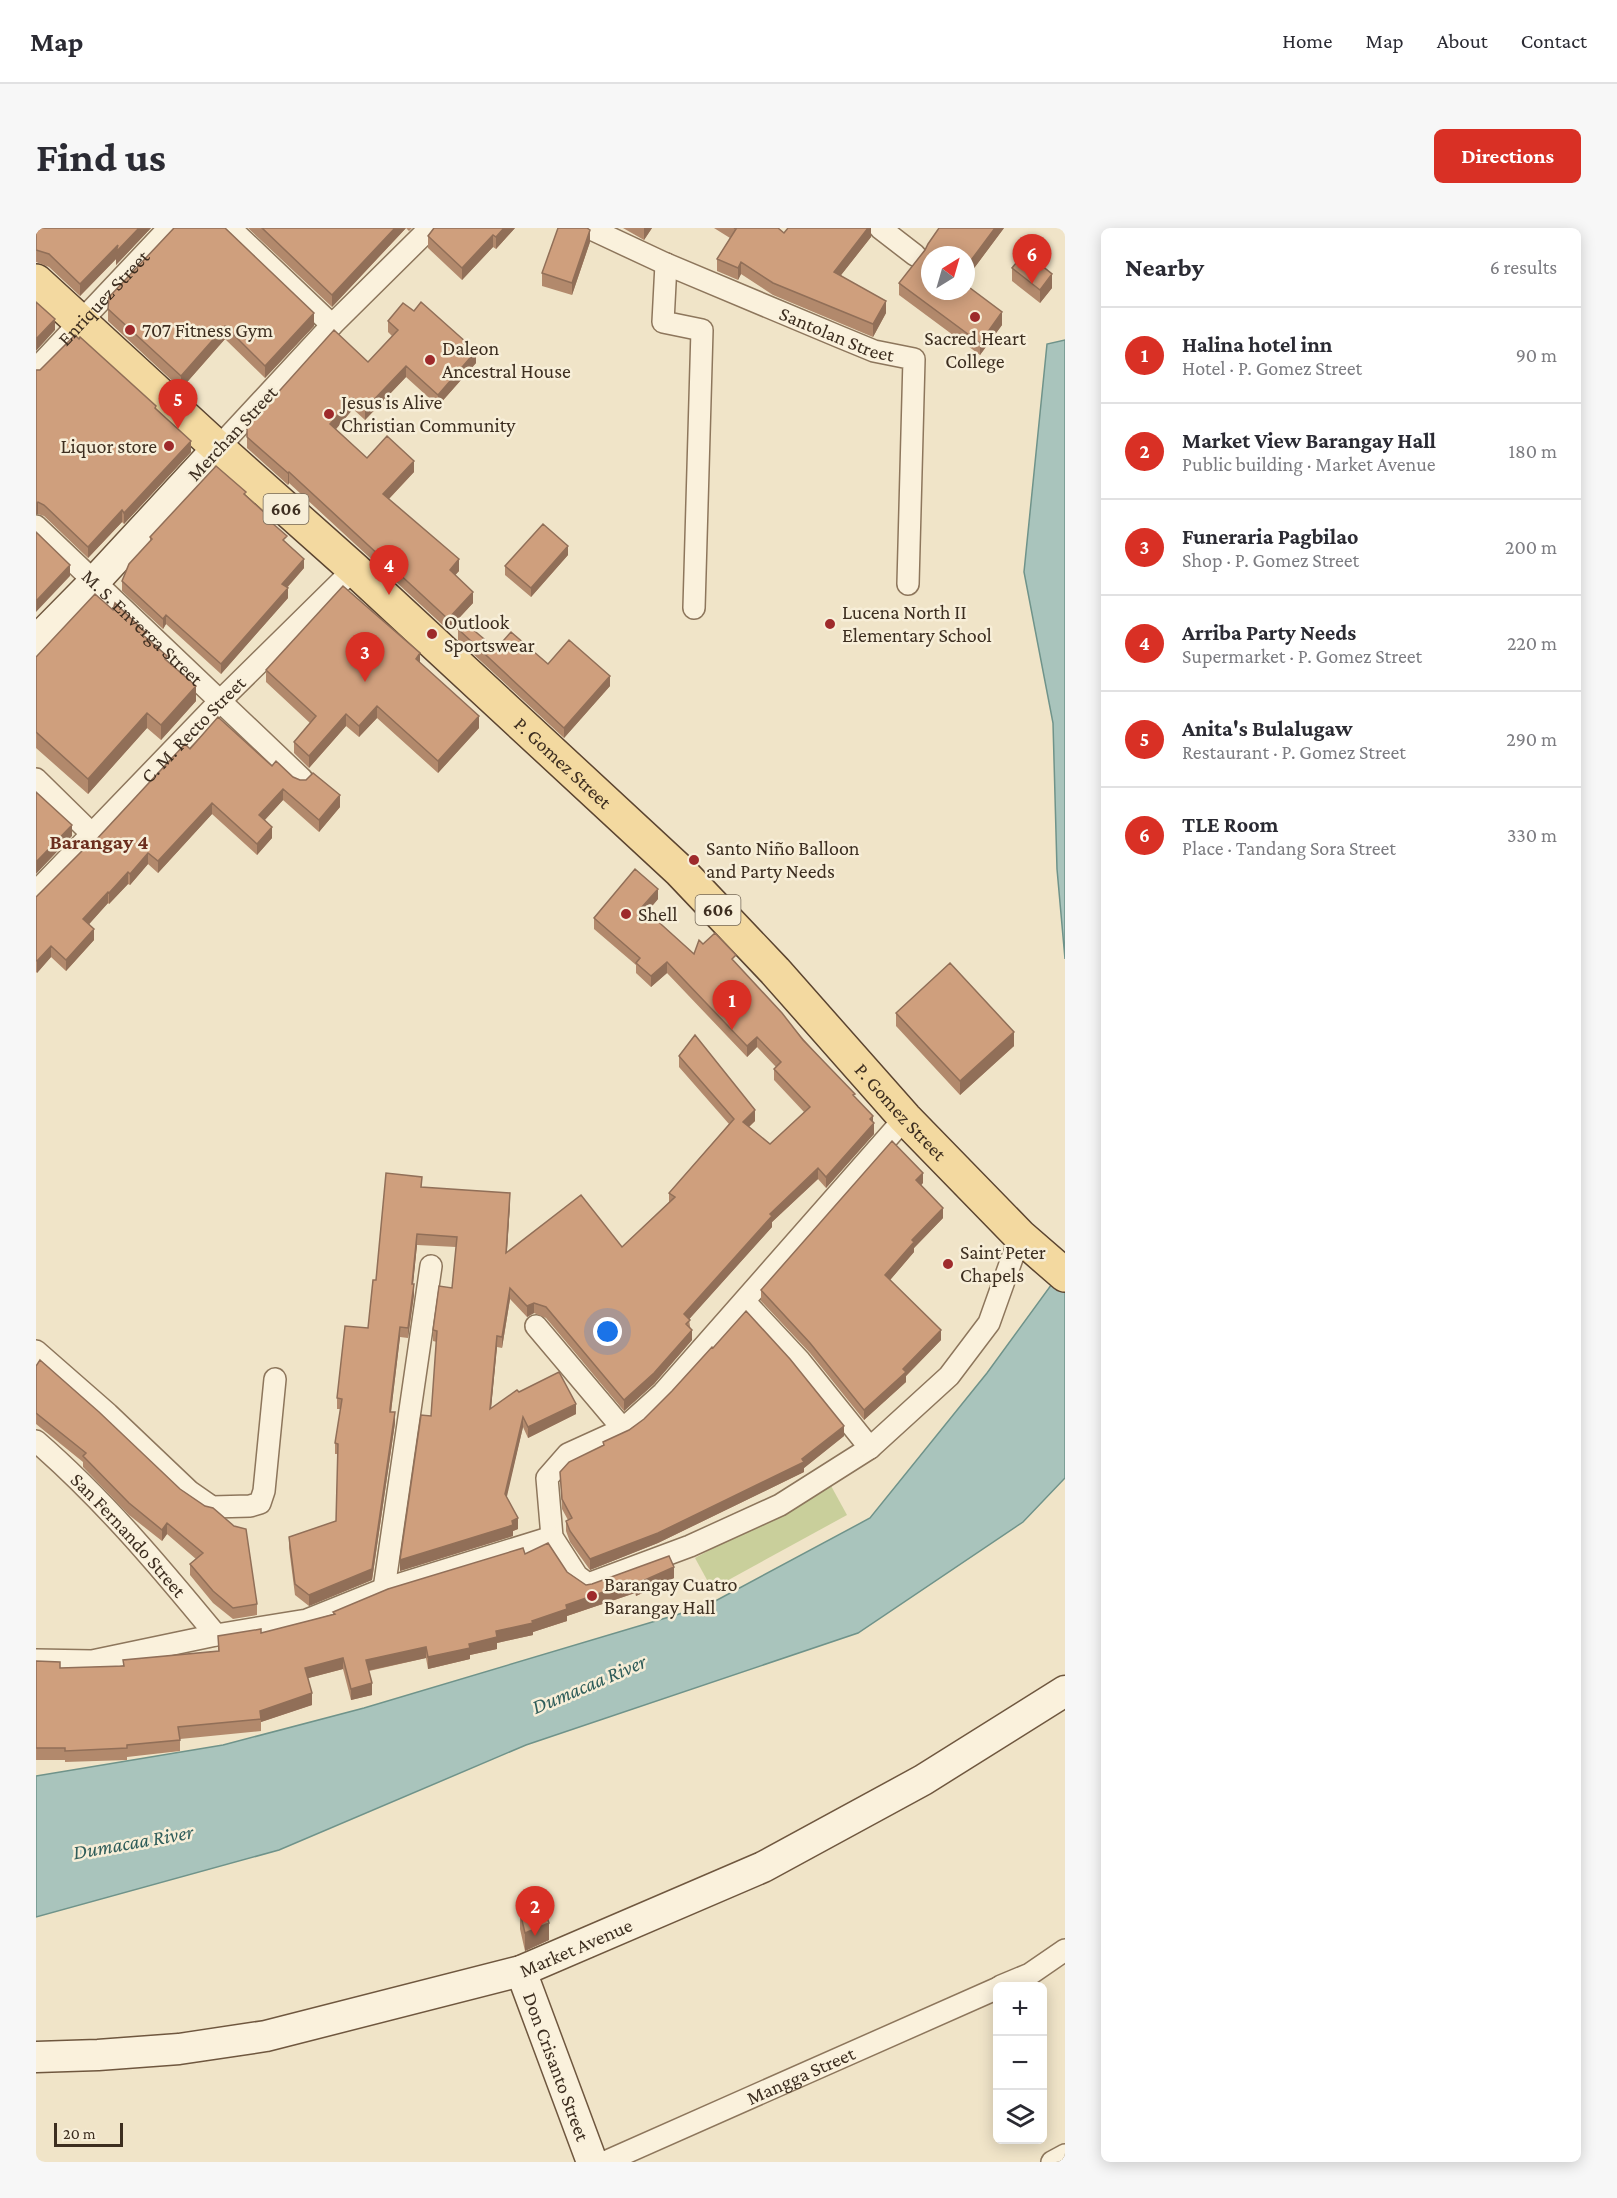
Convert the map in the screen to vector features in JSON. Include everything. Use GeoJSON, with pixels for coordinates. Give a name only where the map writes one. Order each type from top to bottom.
{"type":"FeatureCollection","features":[{"type":"Feature","properties":{"kind":"main road","name":"P. Gomez Street"},"geometry":{"type":"LineString","coordinates":[[36,281],[354,569],[695,886],[775,971],[905,1118],[1020,1236],[1063,1273]]}},
{"type":"Feature","properties":{"kind":"street","name":"Enriquez Street"},"geometry":{"type":"LineString","coordinates":[[36,369],[169,228]]}},
{"type":"Feature","properties":{"kind":"street"},"geometry":{"type":"LineString","coordinates":[[230,228],[332,325]]}},
{"type":"Feature","properties":{"kind":"street","name":"Merchan Street"},"geometry":{"type":"LineString","coordinates":[[36,641],[94,582],[332,325],[430,228]]}},
{"type":"Feature","properties":{"kind":"street","name":"Santolan Street"},"geometry":{"type":"LineString","coordinates":[[589,228],[666,264],[874,351],[914,359],[908,584]]}},
{"type":"Feature","properties":{"kind":"street"},"geometry":{"type":"LineString","coordinates":[[880,228],[915,255]]}},
{"type":"Feature","properties":{"kind":"street"},"geometry":{"type":"LineString","coordinates":[[666,264],[663,322],[702,330],[694,608]]}},
{"type":"Feature","properties":{"kind":"street","name":"M. S. Enverga Street"},"geometry":{"type":"LineString","coordinates":[[36,526],[302,779]]}},
{"type":"Feature","properties":{"kind":"street","name":"C. M. Recto Street"},"geometry":{"type":"LineString","coordinates":[[36,892],[219,702],[354,569]]}},
{"type":"Feature","properties":{"kind":"street"},"geometry":{"type":"LineString","coordinates":[[36,779],[92,834]]}},
{"type":"Feature","properties":{"kind":"street"},"geometry":{"type":"LineString","coordinates":[[905,1118],[663,1393],[623,1429],[568,1454],[547,1478],[552,1537],[577,1576],[588,1584],[690,1546],[780,1505],[870,1448],[949,1376],[989,1323],[1020,1236]]}},
{"type":"Feature","properties":{"kind":"street"},"geometry":{"type":"LineString","coordinates":[[384,1589],[430,1266]]}},
{"type":"Feature","properties":{"kind":"street"},"geometry":{"type":"LineString","coordinates":[[745,1302],[800,1361],[870,1448]]}},
{"type":"Feature","properties":{"kind":"street"},"geometry":{"type":"LineString","coordinates":[[536,1326],[623,1429]]}},
{"type":"Feature","properties":{"kind":"street"},"geometry":{"type":"LineString","coordinates":[[36,1351],[108,1414],[189,1491],[212,1507],[250,1506],[260,1503],[264,1491],[275,1379]]}},
{"type":"Feature","properties":{"kind":"street","name":"San Fernando Street"},"geometry":{"type":"LineString","coordinates":[[36,1441],[56,1458],[149,1554],[216,1635]]}},
{"type":"Feature","properties":{"kind":"street"},"geometry":{"type":"LineString","coordinates":[[36,1660],[92,1661],[216,1635],[307,1620],[384,1589],[552,1537]]}},
{"type":"Feature","properties":{"kind":"street","name":"Market Avenue"},"geometry":{"type":"LineString","coordinates":[[36,2056],[98,2055],[179,2049],[266,2036],[521,1971],[763,1868],[923,1780],[1065,1691]]}},
{"type":"Feature","properties":{"kind":"street","name":"Mangga Street"},"geometry":{"type":"LineString","coordinates":[[1011,1982],[1030,1974],[1065,1950]]}},
{"type":"Feature","properties":{"kind":"street","name":"Don Crisanto Street"},"geometry":{"type":"LineString","coordinates":[[521,1971],[592,2162]]}},
{"type":"Feature","properties":{"kind":"street","name":"Mangga Street"},"geometry":{"type":"LineString","coordinates":[[605,2162],[993,1990]]}},
{"type":"Feature","properties":{"kind":"street"},"geometry":{"type":"LineString","coordinates":[[1052,2162],[1065,2155]]}},
{"type":"Feature","properties":{"kind":"green space"},"geometry":{"type":"Polygon","coordinates":[[[830,1484],[847,1515],[712,1589],[695,1558],[830,1484]]]}},
{"type":"Feature","properties":{"kind":"water"},"geometry":{"type":"Polygon","coordinates":[[[1065,340],[1065,959],[1057,869],[1053,723],[1024,572],[1047,344],[1065,340]]]}},
{"type":"Feature","properties":{"kind":"water","name":"Dumacaa River"},"geometry":{"type":"Polygon","coordinates":[[[1065,1266],[1065,1478],[1023,1522],[858,1633],[526,1745],[279,1850],[36,1917],[36,1776],[223,1745],[364,1708],[706,1606],[870,1518],[987,1373],[1065,1266]]]}},
{"type":"Feature","properties":{"kind":"building"},"geometry":{"type":"Polygon","coordinates":[[[36,228],[139,228],[116,252],[118,245],[80,284],[49,254],[36,250],[36,228]]]}},
{"type":"Feature","properties":{"kind":"building"},"geometry":{"type":"Polygon","coordinates":[[[174,228],[225,228],[314,313],[265,366],[225,326],[181,376],[108,309],[109,297],[174,228]]]}},
{"type":"Feature","properties":{"kind":"building"},"geometry":{"type":"Polygon","coordinates":[[[262,228],[395,228],[332,295],[262,228]]]}},
{"type":"Feature","properties":{"kind":"building"},"geometry":{"type":"Polygon","coordinates":[[[434,228],[504,228],[496,237],[493,235],[462,268],[428,236],[434,228]]]}},
{"type":"Feature","properties":{"kind":"building"},"geometry":{"type":"Polygon","coordinates":[[[558,228],[587,228],[590,230],[572,283],[542,273],[558,228]]]}},
{"type":"Feature","properties":{"kind":"building"},"geometry":{"type":"Polygon","coordinates":[[[734,228],[778,228],[784,233],[788,228],[868,228],[834,272],[886,301],[873,324],[773,283],[741,262],[738,268],[717,259],[736,229],[734,228]]]}},
{"type":"Feature","properties":{"kind":"building"},"geometry":{"type":"Polygon","coordinates":[[[939,228],[995,228],[975,255],[975,246],[927,246],[939,228]]]}},
{"type":"Feature","properties":{"kind":"building"},"geometry":{"type":"Polygon","coordinates":[[[1025,252],[1052,274],[1040,290],[1012,268],[1025,252]]]}},
{"type":"Feature","properties":{"kind":"building"},"geometry":{"type":"Polygon","coordinates":[[[921,255],[921,299],[899,283],[921,255]]]}},
{"type":"Feature","properties":{"kind":"building"},"geometry":{"type":"Polygon","coordinates":[[[975,292],[1002,312],[980,343],[922,300],[975,300],[975,292]]]}},
{"type":"Feature","properties":{"kind":"building"},"geometry":{"type":"Polygon","coordinates":[[[36,302],[55,319],[36,339],[36,302]]]}},
{"type":"Feature","properties":{"kind":"building"},"geometry":{"type":"Polygon","coordinates":[[[421,302],[476,351],[438,395],[406,366],[365,409],[353,398],[330,424],[367,458],[387,436],[414,461],[383,494],[459,559],[450,570],[473,592],[448,619],[289,472],[247,437],[247,427],[334,330],[368,362],[398,330],[388,321],[403,303],[414,311],[421,302]]]}},
{"type":"Feature","properties":{"kind":"building"},"geometry":{"type":"Polygon","coordinates":[[[75,335],[156,406],[155,408],[191,441],[124,513],[122,510],[88,547],[44,505],[36,503],[36,370],[40,370],[75,335]]]}},
{"type":"Feature","properties":{"kind":"building"},"geometry":{"type":"Polygon","coordinates":[[[216,466],[246,492],[244,494],[266,514],[264,516],[287,536],[283,540],[304,559],[282,584],[288,588],[221,664],[166,615],[163,619],[122,581],[129,564],[152,539],[150,537],[216,466]]]}},
{"type":"Feature","properties":{"kind":"building"},"geometry":{"type":"Polygon","coordinates":[[[543,524],[568,546],[531,588],[505,566],[543,524]]]}},
{"type":"Feature","properties":{"kind":"building"},"geometry":{"type":"Polygon","coordinates":[[[36,532],[70,565],[36,601],[36,532]]]}},
{"type":"Feature","properties":{"kind":"building"},"geometry":{"type":"Polygon","coordinates":[[[343,586],[420,653],[416,659],[479,716],[438,761],[377,706],[359,726],[346,714],[309,756],[294,742],[316,716],[266,670],[343,586]]]}},
{"type":"Feature","properties":{"kind":"building"},"geometry":{"type":"Polygon","coordinates":[[[95,594],[113,610],[115,603],[146,633],[143,635],[167,656],[165,659],[196,686],[161,725],[147,713],[88,779],[36,732],[36,657],[95,594]]]}},
{"type":"Feature","properties":{"kind":"building"},"geometry":{"type":"Polygon","coordinates":[[[464,622],[496,649],[511,632],[548,664],[569,640],[610,676],[564,728],[458,629],[464,622]]]}},
{"type":"Feature","properties":{"kind":"building"},"geometry":{"type":"Polygon","coordinates":[[[218,717],[272,766],[276,761],[293,777],[300,780],[306,780],[313,773],[340,795],[319,820],[283,789],[259,815],[272,827],[257,844],[212,803],[158,861],[148,853],[130,874],[128,872],[108,892],[83,919],[94,929],[66,960],[51,946],[37,961],[36,897],[92,841],[94,842],[185,744],[190,749],[218,717]]]}},
{"type":"Feature","properties":{"kind":"building"},"geometry":{"type":"Polygon","coordinates":[[[36,792],[72,825],[36,862],[36,792]]]}},
{"type":"Feature","properties":{"kind":"building"},"geometry":{"type":"Polygon","coordinates":[[[635,869],[658,889],[642,907],[694,954],[699,940],[703,944],[715,933],[736,955],[732,959],[782,1013],[803,1040],[855,1094],[853,1095],[873,1116],[870,1119],[874,1123],[826,1177],[818,1168],[770,1214],[772,1216],[684,1314],[690,1320],[686,1324],[692,1330],[654,1373],[624,1400],[546,1307],[534,1303],[527,1306],[510,1288],[502,1337],[497,1336],[490,1409],[517,1390],[519,1392],[559,1372],[576,1404],[528,1427],[523,1417],[505,1494],[518,1518],[512,1521],[513,1525],[400,1560],[421,1415],[431,1416],[437,1331],[433,1330],[439,1286],[452,1288],[457,1237],[417,1234],[408,1328],[400,1327],[390,1409],[390,1412],[395,1412],[372,1569],[309,1595],[295,1584],[289,1537],[336,1521],[338,1444],[335,1443],[342,1399],[337,1398],[345,1326],[368,1328],[373,1280],[376,1280],[386,1173],[422,1177],[421,1187],[510,1193],[506,1253],[581,1195],[622,1247],[675,1197],[669,1193],[734,1119],[679,1056],[695,1035],[755,1110],[743,1122],[770,1144],[810,1107],[774,1069],[781,1062],[757,1037],[747,1046],[667,962],[651,976],[636,963],[640,958],[594,918],[635,869]]]}},
{"type":"Feature","properties":{"kind":"building"},"geometry":{"type":"Polygon","coordinates":[[[950,963],[1014,1032],[960,1081],[896,1013],[950,963]]]}},
{"type":"Feature","properties":{"kind":"building"},"geometry":{"type":"Polygon","coordinates":[[[892,1141],[923,1173],[916,1180],[943,1208],[912,1240],[914,1242],[885,1275],[941,1330],[903,1369],[906,1372],[864,1410],[810,1343],[761,1290],[892,1141]]]}},
{"type":"Feature","properties":{"kind":"building"},"geometry":{"type":"Polygon","coordinates":[[[746,1311],[790,1359],[844,1426],[802,1459],[804,1462],[658,1533],[590,1559],[570,1531],[566,1521],[572,1518],[562,1499],[560,1472],[569,1462],[604,1445],[603,1442],[629,1430],[644,1419],[746,1311]]]}},
{"type":"Feature","properties":{"kind":"building"},"geometry":{"type":"Polygon","coordinates":[[[40,1360],[180,1489],[205,1506],[213,1508],[234,1526],[246,1529],[257,1604],[233,1608],[213,1591],[190,1564],[203,1553],[167,1523],[162,1530],[129,1503],[83,1456],[86,1453],[36,1413],[36,1366],[40,1360]]]}},
{"type":"Feature","properties":{"kind":"building"},"geometry":{"type":"Polygon","coordinates":[[[548,1543],[567,1572],[586,1585],[669,1556],[674,1567],[636,1584],[635,1581],[566,1605],[567,1609],[532,1621],[533,1623],[496,1631],[497,1637],[469,1644],[470,1648],[428,1657],[426,1647],[366,1660],[372,1683],[351,1689],[343,1658],[305,1668],[312,1693],[260,1711],[261,1719],[178,1727],[180,1740],[127,1745],[127,1748],[65,1751],[65,1748],[36,1748],[36,1661],[60,1662],[60,1668],[124,1666],[123,1660],[219,1651],[218,1636],[261,1629],[261,1633],[335,1614],[333,1612],[388,1589],[523,1548],[525,1554],[548,1543]]]}},
{"type":"Feature","properties":{"kind":"building"},"geometry":{"type":"Polygon","coordinates":[[[544,1908],[549,1923],[525,1933],[520,1912],[544,1908]]]}},
{"type":"Feature","properties":{"kind":"place","name":"TLE Room"},"geometry":{"type":"Point","coordinates":[1032,284]}},
{"type":"Feature","properties":{"kind":"place","name":"Sacred Heart College"},"geometry":{"type":"Point","coordinates":[975,317]}},
{"type":"Feature","properties":{"kind":"place","name":"707 Fitness Gym"},"geometry":{"type":"Point","coordinates":[130,330]}},
{"type":"Feature","properties":{"kind":"place","name":"Daleon Ancestral House"},"geometry":{"type":"Point","coordinates":[430,360]}},
{"type":"Feature","properties":{"kind":"place","name":"Jesus is Alive Christian Community"},"geometry":{"type":"Point","coordinates":[329,414]}},
{"type":"Feature","properties":{"kind":"place","name":"Anita's Bulalugaw"},"geometry":{"type":"Point","coordinates":[178,429]}},
{"type":"Feature","properties":{"kind":"place","name":"Liquor store"},"geometry":{"type":"Point","coordinates":[169,446]}},
{"type":"Feature","properties":{"kind":"place","name":"Arriba Party Needs"},"geometry":{"type":"Point","coordinates":[389,595]}},
{"type":"Feature","properties":{"kind":"place","name":"Lucena North II Elementary School"},"geometry":{"type":"Point","coordinates":[830,624]}},
{"type":"Feature","properties":{"kind":"place","name":"Outlook Sportswear"},"geometry":{"type":"Point","coordinates":[432,634]}},
{"type":"Feature","properties":{"kind":"place","name":"Funeraria Pagbilao"},"geometry":{"type":"Point","coordinates":[365,682]}},
{"type":"Feature","properties":{"kind":"place","name":"Santo Niño Balloon and Party Needs"},"geometry":{"type":"Point","coordinates":[694,860]}},
{"type":"Feature","properties":{"kind":"place","name":"Shell"},"geometry":{"type":"Point","coordinates":[626,914]}},
{"type":"Feature","properties":{"kind":"place","name":"Halina hotel inn"},"geometry":{"type":"Point","coordinates":[732,1030]}},
{"type":"Feature","properties":{"kind":"place","name":"Saint Peter Chapels"},"geometry":{"type":"Point","coordinates":[948,1264]}},
{"type":"Feature","properties":{"kind":"place","name":"Barangay Cuatro Barangay Hall"},"geometry":{"type":"Point","coordinates":[592,1596]}},
{"type":"Feature","properties":{"kind":"place","name":"Market View Barangay Hall"},"geometry":{"type":"Point","coordinates":[535,1936]}},
{"type":"Feature","properties":{"kind":"district","name":"Barangay 4"},"geometry":{"type":"Point","coordinates":[99,842]}}]}
